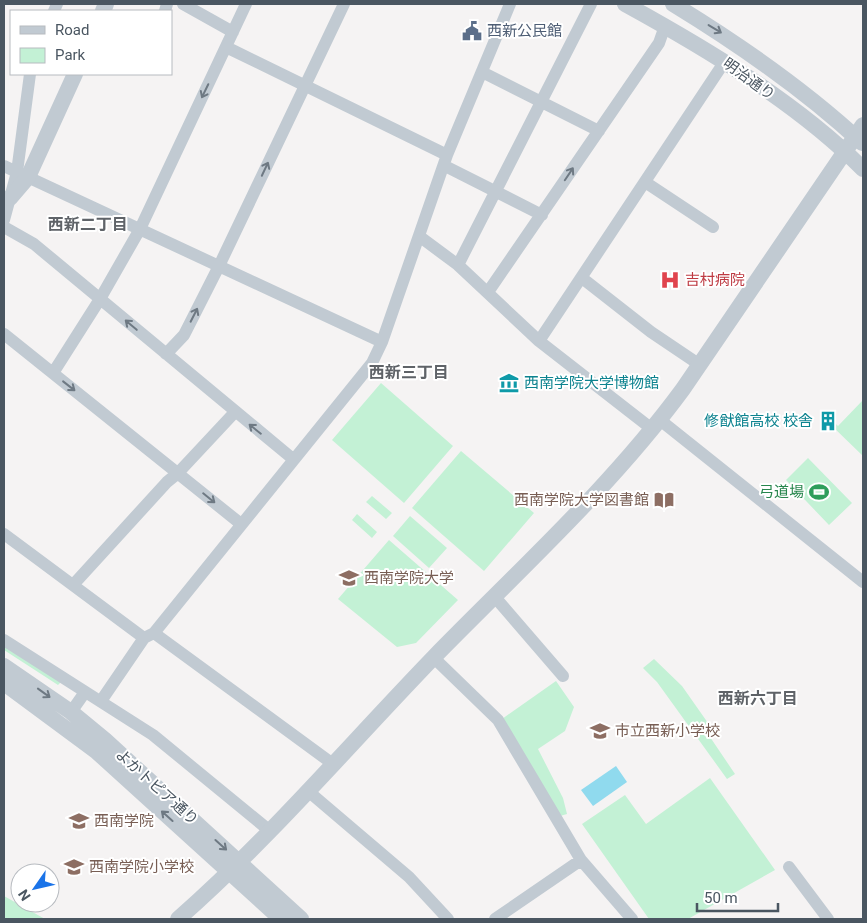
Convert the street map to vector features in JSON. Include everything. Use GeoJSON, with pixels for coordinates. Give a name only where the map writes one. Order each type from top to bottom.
{"type":"FeatureCollection","features":[{"type":"Feature","properties":{"kind":"street"},"geometry":{"type":"LineString","coordinates":[[183,4],[233,32]]}},
{"type":"Feature","properties":{"kind":"street"},"geometry":{"type":"LineString","coordinates":[[53,373],[100,299],[140,229],[246,4]]}},
{"type":"Feature","properties":{"kind":"street"},"geometry":{"type":"LineString","coordinates":[[166,354],[184,335],[344,4]]}},
{"type":"Feature","properties":{"kind":"street"},"geometry":{"type":"LineString","coordinates":[[101,701],[149,636],[372,363],[382,342],[446,161],[510,4]]}},
{"type":"Feature","properties":{"kind":"street"},"geometry":{"type":"LineString","coordinates":[[458,265],[591,4]]}},
{"type":"Feature","properties":{"kind":"street","name":"明治通り"},"geometry":{"type":"LineString","coordinates":[[625,4],[725,61],[846,152],[863,169]]}},
{"type":"Feature","properties":{"kind":"street"},"geometry":{"type":"LineString","coordinates":[[488,292],[659,44],[672,4]]}},
{"type":"Feature","properties":{"kind":"street","name":"明治通り"},"geometry":{"type":"LineString","coordinates":[[672,4],[733,40],[860,135]]}},
{"type":"Feature","properties":{"kind":"street"},"geometry":{"type":"LineString","coordinates":[[226,47],[305,84],[542,215]]}},
{"type":"Feature","properties":{"kind":"street"},"geometry":{"type":"LineString","coordinates":[[539,341],[725,61]]}},
{"type":"Feature","properties":{"kind":"street"},"geometry":{"type":"LineString","coordinates":[[482,72],[599,131]]}},
{"type":"Feature","properties":{"kind":"street"},"geometry":{"type":"LineString","coordinates":[[23,174],[30,75]]}},
{"type":"Feature","properties":{"kind":"street"},"geometry":{"type":"LineString","coordinates":[[4,220],[10,198],[74,75]]}},
{"type":"Feature","properties":{"kind":"street"},"geometry":{"type":"LineString","coordinates":[[178,919],[235,867],[270,831],[434,658],[563,527],[656,424],[700,364],[846,152],[860,135]]}},
{"type":"Feature","properties":{"kind":"street"},"geometry":{"type":"LineString","coordinates":[[4,166],[382,342]]}},
{"type":"Feature","properties":{"kind":"street"},"geometry":{"type":"LineString","coordinates":[[645,182],[713,227]]}},
{"type":"Feature","properties":{"kind":"street"},"geometry":{"type":"LineString","coordinates":[[4,227],[34,244],[293,459]]}},
{"type":"Feature","properties":{"kind":"street"},"geometry":{"type":"LineString","coordinates":[[420,236],[458,265],[539,341],[656,424],[863,582]]}},
{"type":"Feature","properties":{"kind":"street"},"geometry":{"type":"LineString","coordinates":[[582,278],[651,332],[700,364]]}},
{"type":"Feature","properties":{"kind":"street"},"geometry":{"type":"LineString","coordinates":[[4,334],[240,524]]}},
{"type":"Feature","properties":{"kind":"street"},"geometry":{"type":"LineString","coordinates":[[73,585],[167,482],[178,473],[235,412]]}},
{"type":"Feature","properties":{"kind":"street"},"geometry":{"type":"LineString","coordinates":[[4,534],[73,585],[112,617],[149,636],[333,764]]}},
{"type":"Feature","properties":{"kind":"street"},"geometry":{"type":"LineString","coordinates":[[494,596],[563,676]]}},
{"type":"Feature","properties":{"kind":"street"},"geometry":{"type":"LineString","coordinates":[[4,640],[153,735],[270,831]]}},
{"type":"Feature","properties":{"kind":"street"},"geometry":{"type":"LineString","coordinates":[[434,658],[498,720],[581,860],[632,919]]}},
{"type":"Feature","properties":{"kind":"street","name":"よかトピア通り"},"geometry":{"type":"LineString","coordinates":[[4,666],[71,712],[105,740],[235,867],[281,919]]}},
{"type":"Feature","properties":{"kind":"street","name":"よかトピア通り"},"geometry":{"type":"LineString","coordinates":[[4,683],[96,751],[235,867],[301,919]]}},
{"type":"Feature","properties":{"kind":"street"},"geometry":{"type":"LineString","coordinates":[[71,712],[83,695],[82,690]]}},
{"type":"Feature","properties":{"kind":"street"},"geometry":{"type":"LineString","coordinates":[[308,791],[409,877],[448,919]]}},
{"type":"Feature","properties":{"kind":"street"},"geometry":{"type":"LineString","coordinates":[[495,919],[581,860]]}},
{"type":"Feature","properties":{"kind":"street"},"geometry":{"type":"LineString","coordinates":[[789,867],[828,919]]}},
{"type":"Feature","properties":{"kind":"green space"},"geometry":{"type":"Polygon","coordinates":[[[381,383],[453,446],[404,503],[332,440],[381,383]]]}},
{"type":"Feature","properties":{"kind":"green space"},"geometry":{"type":"Polygon","coordinates":[[[863,400],[863,456],[832,426],[835,423],[838,426],[863,400]]]}},
{"type":"Feature","properties":{"kind":"green space"},"geometry":{"type":"Polygon","coordinates":[[[461,451],[534,513],[484,571],[412,508],[461,451]]]}},
{"type":"Feature","properties":{"kind":"green space","name":"弓道場"},"geometry":{"type":"Polygon","coordinates":[[[808,458],[852,503],[829,525],[786,480],[808,458]]]}},
{"type":"Feature","properties":{"kind":"green space"},"geometry":{"type":"Polygon","coordinates":[[[372,496],[392,513],[386,519],[366,502],[372,496]]]}},
{"type":"Feature","properties":{"kind":"green space"},"geometry":{"type":"Polygon","coordinates":[[[357,514],[377,532],[372,538],[352,520],[357,514]]]}},
{"type":"Feature","properties":{"kind":"green space"},"geometry":{"type":"Polygon","coordinates":[[[410,516],[447,548],[429,568],[393,536],[410,516]]]}},
{"type":"Feature","properties":{"kind":"green space"},"geometry":{"type":"Polygon","coordinates":[[[389,540],[458,600],[416,643],[397,647],[338,599],[389,540]]]}},
{"type":"Feature","properties":{"kind":"green space"},"geometry":{"type":"Polygon","coordinates":[[[4,644],[62,681],[58,685],[4,650],[4,644]]]}},
{"type":"Feature","properties":{"kind":"green space"},"geometry":{"type":"Polygon","coordinates":[[[654,659],[682,686],[715,733],[710,737],[735,774],[727,779],[657,682],[643,668],[654,659]]]}},
{"type":"Feature","properties":{"kind":"green space"},"geometry":{"type":"Polygon","coordinates":[[[556,681],[574,707],[565,731],[538,749],[563,798],[567,814],[560,816],[502,719],[556,681]]]}},
{"type":"Feature","properties":{"kind":"green space"},"geometry":{"type":"Polygon","coordinates":[[[710,778],[775,870],[688,919],[649,919],[582,824],[625,795],[646,824],[710,778]]]}},
{"type":"Feature","properties":{"kind":"green space"},"geometry":{"type":"Polygon","coordinates":[[[4,896],[10,899],[10,913],[34,913],[45,919],[4,919],[4,896]]]}},
{"type":"Feature","properties":{"kind":"water"},"geometry":{"type":"Polygon","coordinates":[[[616,766],[627,782],[593,806],[581,790],[616,766]]]}},
{"type":"Feature","properties":{"kind":"place","name":"西新公民館"},"geometry":{"type":"Point","coordinates":[472,31]}},
{"type":"Feature","properties":{"kind":"place","name":"吉村病院"},"geometry":{"type":"Point","coordinates":[670,280]}},
{"type":"Feature","properties":{"kind":"place","name":"西南学院大学博物館"},"geometry":{"type":"Point","coordinates":[509,383]}},
{"type":"Feature","properties":{"kind":"place","name":"修猷館高校 校舎"},"geometry":{"type":"Point","coordinates":[828,421]}},
{"type":"Feature","properties":{"kind":"place","name":"弓道場"},"geometry":{"type":"Point","coordinates":[819,492]}},
{"type":"Feature","properties":{"kind":"place","name":"西南学院大学図書館"},"geometry":{"type":"Point","coordinates":[664,500]}},
{"type":"Feature","properties":{"kind":"place","name":"西南学院大学"},"geometry":{"type":"Point","coordinates":[349,578]}},
{"type":"Feature","properties":{"kind":"place","name":"市立西新小学校"},"geometry":{"type":"Point","coordinates":[600,731]}},
{"type":"Feature","properties":{"kind":"place","name":"西南学院"},"geometry":{"type":"Point","coordinates":[79,821]}},
{"type":"Feature","properties":{"kind":"place","name":"西南学院小学校"},"geometry":{"type":"Point","coordinates":[74,867]}},
{"type":"Feature","properties":{"kind":"district","name":"西新二丁目"},"geometry":{"type":"Point","coordinates":[88,224]}},
{"type":"Feature","properties":{"kind":"district","name":"西新三丁目"},"geometry":{"type":"Point","coordinates":[409,372]}},
{"type":"Feature","properties":{"kind":"district","name":"西新六丁目"},"geometry":{"type":"Point","coordinates":[758,698]}}]}
